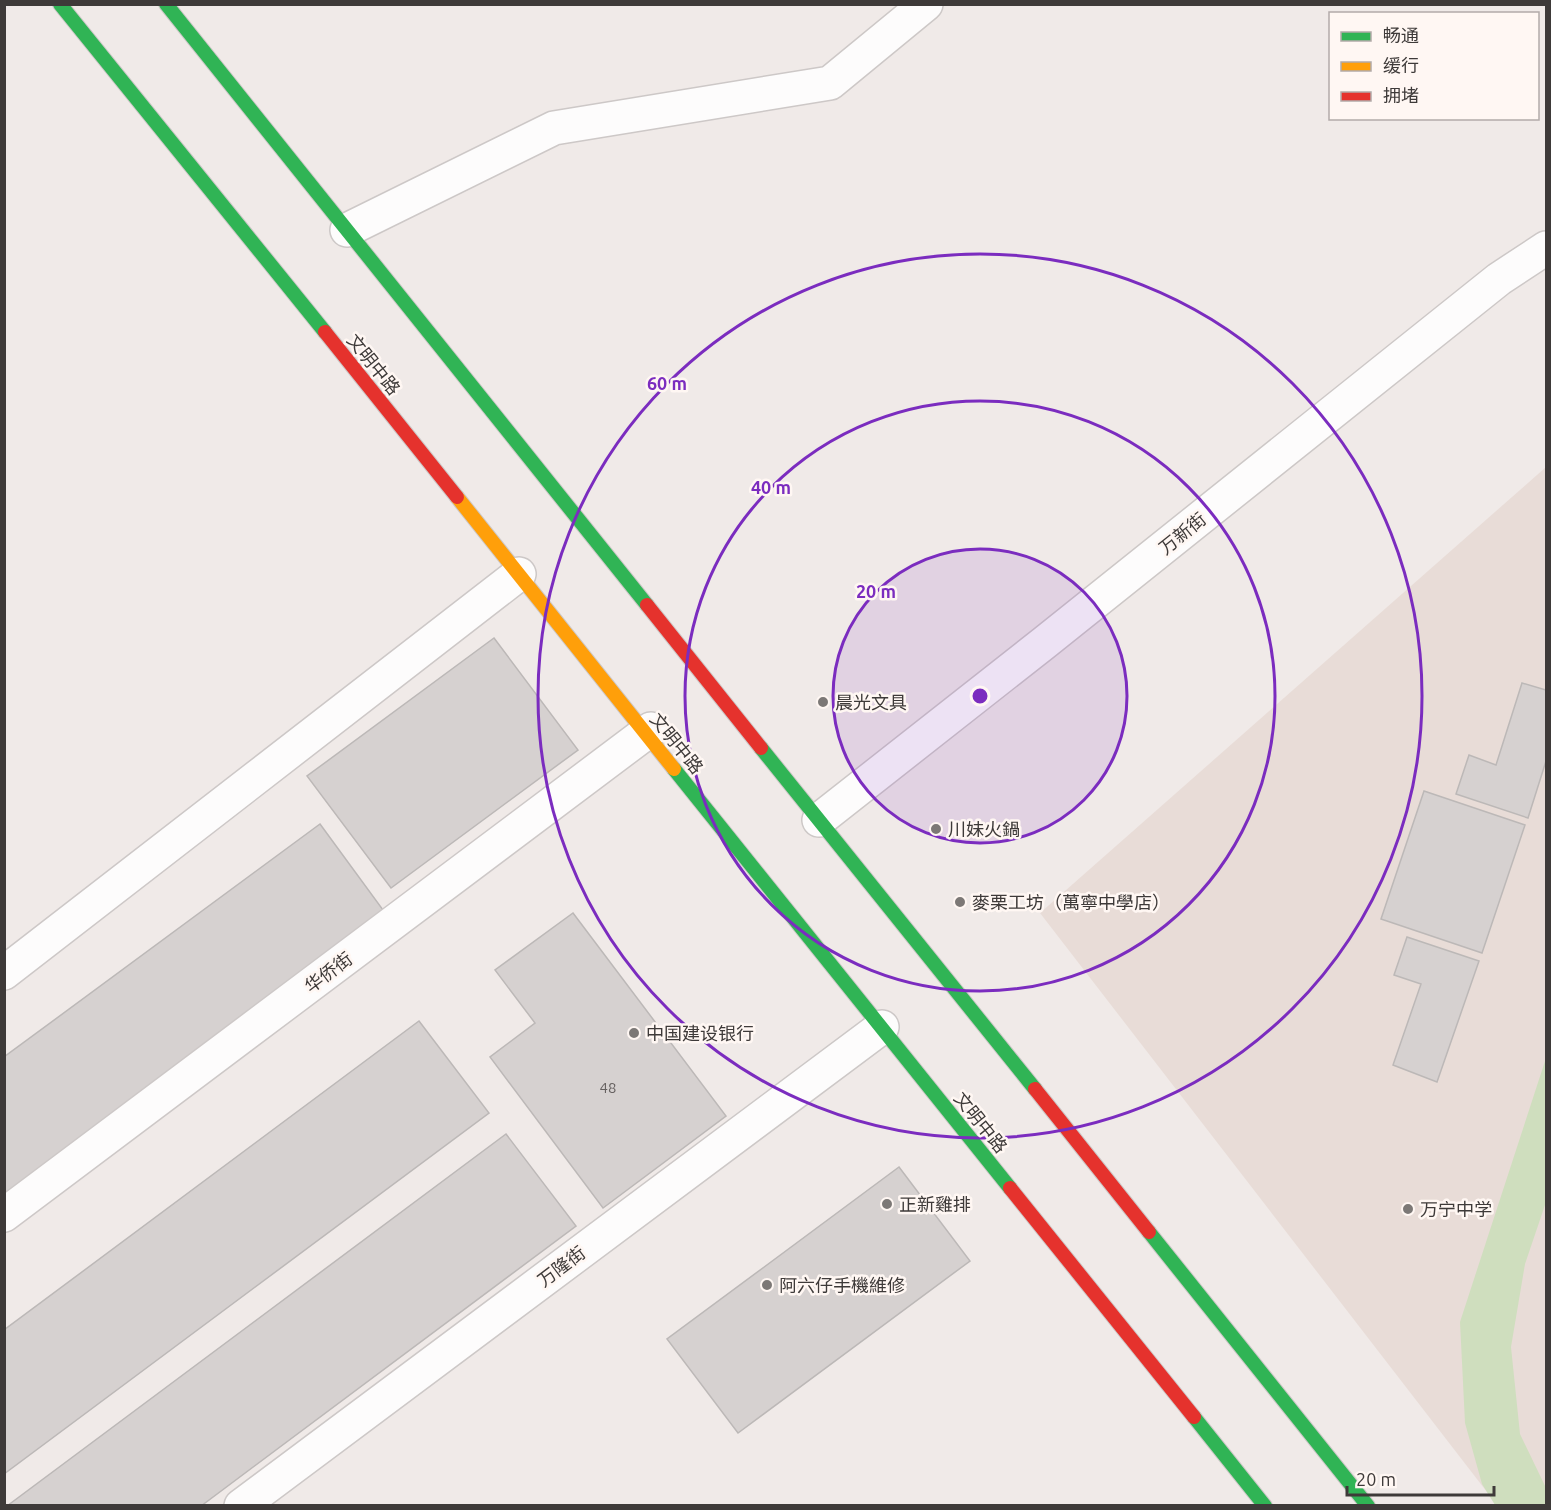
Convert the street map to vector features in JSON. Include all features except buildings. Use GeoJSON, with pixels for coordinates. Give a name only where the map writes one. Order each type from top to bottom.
{"type":"FeatureCollection","features":[{"type":"Feature","properties":{"kind":"main road","name":"文明中路"},"geometry":{"type":"LineString","coordinates":[[60,4],[519,574],[649,731],[1265,1506]]}},
{"type":"Feature","properties":{"kind":"main road"},"geometry":{"type":"LineString","coordinates":[[166,4],[1368,1506]]}},
{"type":"Feature","properties":{"kind":"street"},"geometry":{"type":"LineString","coordinates":[[347,230],[554,128],[830,83],[926,4]]}},
{"type":"Feature","properties":{"kind":"street","name":"万新街"},"geometry":{"type":"LineString","coordinates":[[819,819],[1053,636],[1499,279],[1546,248]]}},
{"type":"Feature","properties":{"kind":"street"},"geometry":{"type":"LineString","coordinates":[[4,973],[519,574]]}},
{"type":"Feature","properties":{"kind":"street","name":"华侨街"},"geometry":{"type":"LineString","coordinates":[[4,1215],[649,731]]}},
{"type":"Feature","properties":{"kind":"street","name":"万隆街"},"geometry":{"type":"LineString","coordinates":[[240,1506],[882,1027]]}},
{"type":"Feature","properties":{"kind":"shaded area","name":"万宁中学"},"geometry":{"type":"Polygon","coordinates":[[[1546,467],[1546,1505],[1497,1505],[1040,913],[1546,467]]]}},
{"type":"Feature","properties":{"kind":"green space"},"geometry":{"type":"Polygon","coordinates":[[[1546,1058],[1546,1202],[1525,1264],[1511,1347],[1520,1434],[1546,1488],[1546,1505],[1495,1505],[1482,1484],[1465,1423],[1460,1322],[1546,1058]]]}},
{"type":"Feature","properties":{"kind":"traffic: fast"},"geometry":{"type":"LineString","coordinates":[[60,4],[325,332]]}},
{"type":"Feature","properties":{"kind":"traffic: fast"},"geometry":{"type":"LineString","coordinates":[[166,4],[647,605]]}},
{"type":"Feature","properties":{"kind":"traffic: fast"},"geometry":{"type":"LineString","coordinates":[[761,748],[1035,1089]]}},
{"type":"Feature","properties":{"kind":"traffic: fast"},"geometry":{"type":"LineString","coordinates":[[674,769],[1010,1188]]}},
{"type":"Feature","properties":{"kind":"traffic: fast"},"geometry":{"type":"LineString","coordinates":[[1149,1232],[1368,1506]]}},
{"type":"Feature","properties":{"kind":"traffic: fast"},"geometry":{"type":"LineString","coordinates":[[1194,1417],[1265,1506]]}},
{"type":"Feature","properties":{"kind":"traffic: slow"},"geometry":{"type":"LineString","coordinates":[[457,497],[674,769]]}},
{"type":"Feature","properties":{"kind":"traffic: jam"},"geometry":{"type":"LineString","coordinates":[[325,332],[457,497]]}},
{"type":"Feature","properties":{"kind":"traffic: jam"},"geometry":{"type":"LineString","coordinates":[[647,605],[761,748]]}},
{"type":"Feature","properties":{"kind":"traffic: jam"},"geometry":{"type":"LineString","coordinates":[[1035,1089],[1149,1232]]}},
{"type":"Feature","properties":{"kind":"traffic: jam"},"geometry":{"type":"LineString","coordinates":[[1010,1188],[1194,1417]]}},
{"type":"Feature","properties":{"kind":"place","name":"晨光文具"},"geometry":{"type":"Point","coordinates":[823,702]}},
{"type":"Feature","properties":{"kind":"place","name":"川妹火鍋"},"geometry":{"type":"Point","coordinates":[936,829]}},
{"type":"Feature","properties":{"kind":"place","name":"麥栗工坊（萬寧中學店）"},"geometry":{"type":"Point","coordinates":[960,902]}},
{"type":"Feature","properties":{"kind":"place","name":"中国建设银行"},"geometry":{"type":"Point","coordinates":[634,1033]}},
{"type":"Feature","properties":{"kind":"place","name":"正新雞排"},"geometry":{"type":"Point","coordinates":[887,1204]}},
{"type":"Feature","properties":{"kind":"place","name":"万宁中学"},"geometry":{"type":"Point","coordinates":[1408,1209]}},
{"type":"Feature","properties":{"kind":"place","name":"阿六仔手機維修"},"geometry":{"type":"Point","coordinates":[767,1285]}}]}
